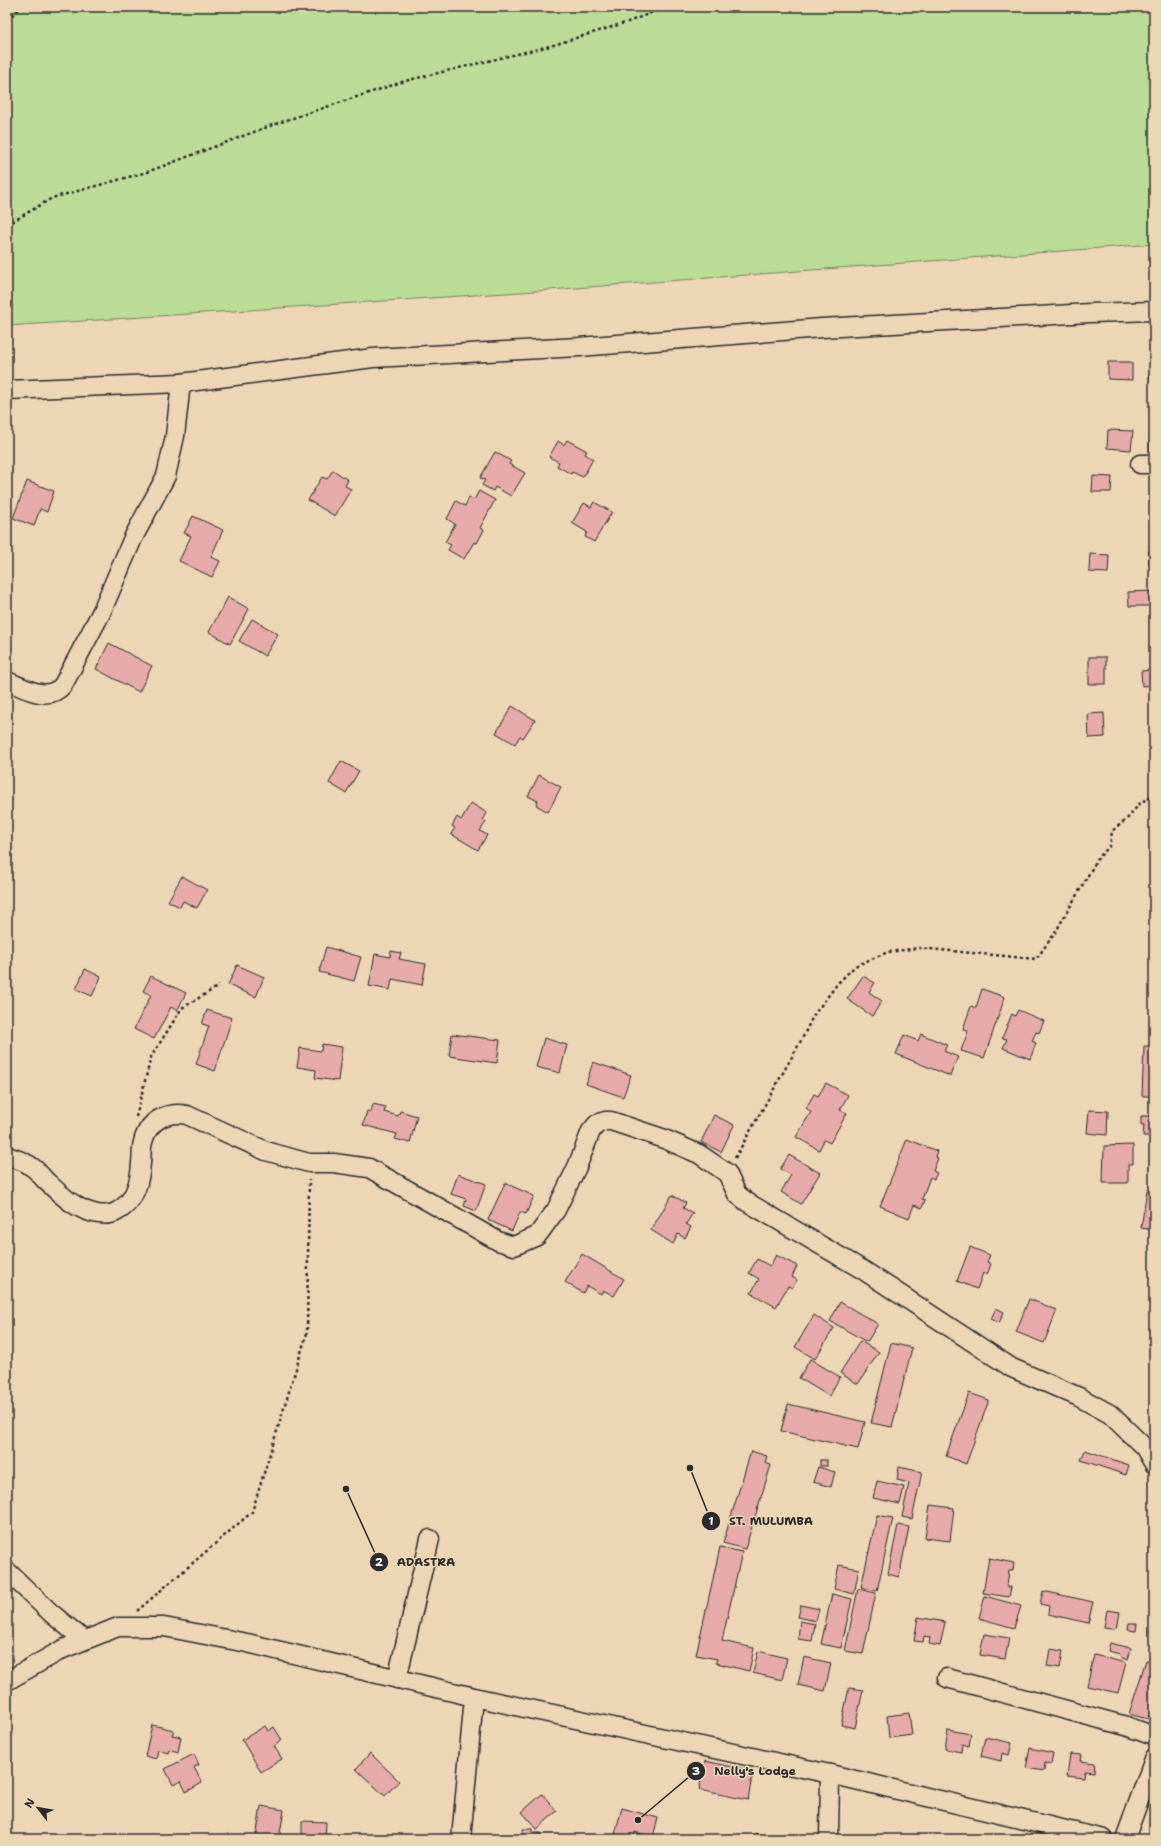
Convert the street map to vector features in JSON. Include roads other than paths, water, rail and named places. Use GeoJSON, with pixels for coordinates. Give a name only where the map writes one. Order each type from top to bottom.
{"type":"FeatureCollection","features":[{"type":"Feature","properties":{"kind":"street"},"geometry":{"type":"LineString","coordinates":[[7,390],[181,383],[373,358],[579,347],[822,328],[1082,313],[1154,311]]}},
{"type":"Feature","properties":{"kind":"street"},"geometry":{"type":"LineString","coordinates":[[7,682],[39,694],[52,694],[59,691],[63,685],[101,613],[133,538],[166,476],[175,436],[181,383]]}},
{"type":"Feature","properties":{"kind":"street"},"geometry":{"type":"LineString","coordinates":[[7,1156],[18,1159],[33,1167],[60,1195],[77,1207],[106,1215],[116,1212],[132,1200],[138,1183],[142,1143],[146,1133],[153,1123],[163,1116],[176,1113],[187,1115],[266,1151],[309,1163],[334,1163],[369,1168],[498,1241],[514,1246],[537,1236],[556,1210],[577,1167],[591,1131],[597,1124],[605,1121],[611,1121],[662,1138],[699,1154],[727,1173],[737,1194],[747,1202],[863,1270],[1012,1368],[1080,1397],[1110,1414],[1145,1448],[1154,1464]]}},
{"type":"Feature","properties":{"kind":"street"},"geometry":{"type":"LineString","coordinates":[[397,1679],[430,1538]]}},
{"type":"Feature","properties":{"kind":"street"},"geometry":{"type":"LineString","coordinates":[[7,1571],[51,1613],[84,1640]]}},
{"type":"Feature","properties":{"kind":"street"},"geometry":{"type":"LineString","coordinates":[[7,1681],[63,1649],[118,1627],[164,1628],[247,1643],[474,1697],[830,1774],[1104,1839]]}},
{"type":"Feature","properties":{"kind":"street"},"geometry":{"type":"LineString","coordinates":[[947,1678],[1126,1726],[1154,1736]]}},
{"type":"Feature","properties":{"kind":"street"},"geometry":{"type":"LineString","coordinates":[[461,1839],[474,1697]]}},
{"type":"Feature","properties":{"kind":"street"},"geometry":{"type":"LineString","coordinates":[[1125,1839],[1154,1759]]}},
{"type":"Feature","properties":{"kind":"street"},"geometry":{"type":"LineString","coordinates":[[829,1839],[830,1774]]}},
{"type":"Feature","properties":{"kind":"place","name":"ST. MULUMBA"},"geometry":{"type":"Point","coordinates":[690,1468]}},
{"type":"Feature","properties":{"kind":"place","name":"ADASTRA"},"geometry":{"type":"Point","coordinates":[346,1489]}},
{"type":"Feature","properties":{"kind":"place","name":"Nelly's Lodge"},"geometry":{"type":"Point","coordinates":[638,1820]}}]}
